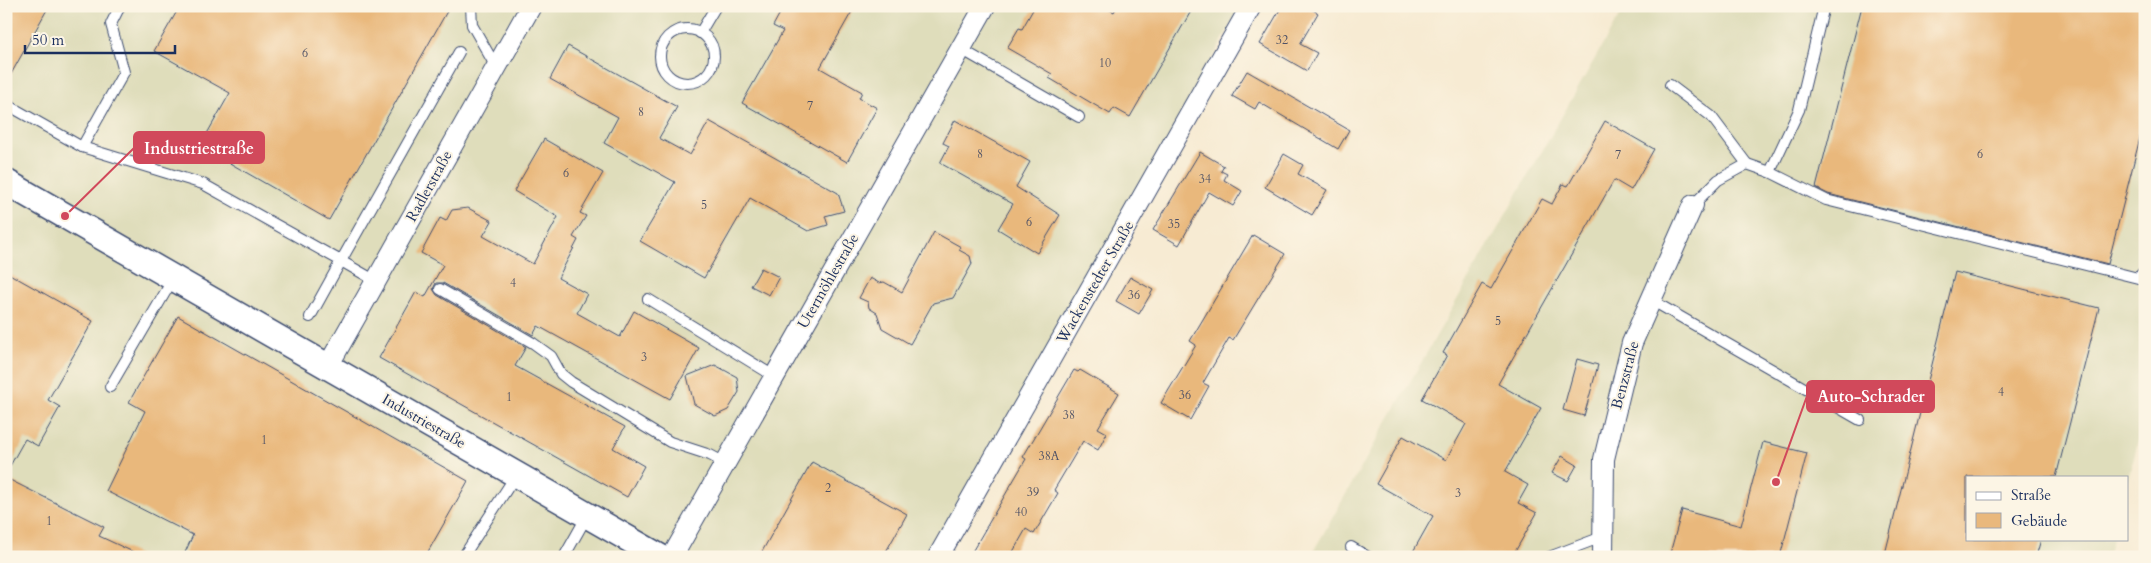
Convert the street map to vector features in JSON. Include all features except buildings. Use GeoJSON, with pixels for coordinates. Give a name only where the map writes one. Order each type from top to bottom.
{"type":"FeatureCollection","features":[{"type":"Feature","properties":{"kind":"street","name":"Radlerstraße"},"geometry":{"type":"LineString","coordinates":[[328,366],[531,6]]}},
{"type":"Feature","properties":{"kind":"street","name":"Utermöhlestraße"},"geometry":{"type":"LineString","coordinates":[[672,557],[985,6]]}},
{"type":"Feature","properties":{"kind":"street","name":"Wackenstedter Straße"},"geometry":{"type":"LineString","coordinates":[[938,557],[1252,6]]}},
{"type":"Feature","properties":{"kind":"street","name":"Industriestraße"},"geometry":{"type":"LineString","coordinates":[[6,182],[660,557]]}},
{"type":"Feature","properties":{"kind":"street","name":"Benzstraße"},"geometry":{"type":"LineString","coordinates":[[1602,557],[1604,459],[1632,343],[1694,205]]}},
{"type":"Feature","properties":{"kind":"lane"},"geometry":{"type":"LineString","coordinates":[[82,146],[124,72],[111,24],[120,6]]}},
{"type":"Feature","properties":{"kind":"lane"},"geometry":{"type":"LineString","coordinates":[[471,6],[472,25],[496,67]]}},
{"type":"Feature","properties":{"kind":"lane"},"geometry":{"type":"LineString","coordinates":[[700,33],[716,6]]}},
{"type":"Feature","properties":{"kind":"lane"},"geometry":{"type":"LineString","coordinates":[[1770,172],[1799,110],[1824,6]]}},
{"type":"Feature","properties":{"kind":"lane"},"geometry":{"type":"LineString","coordinates":[[680,30],[700,33],[708,40],[713,49],[714,60],[710,70],[694,82],[683,83],[674,79],[666,73],[661,63],[660,53],[664,43],[671,35],[680,30]]}},
{"type":"Feature","properties":{"kind":"lane"},"geometry":{"type":"LineString","coordinates":[[961,49],[1079,117]]}},
{"type":"Feature","properties":{"kind":"lane"},"geometry":{"type":"LineString","coordinates":[[310,317],[459,52]]}},
{"type":"Feature","properties":{"kind":"lane"},"geometry":{"type":"LineString","coordinates":[[1670,85],[1711,116],[1747,164],[1770,172],[1826,200],[2138,278],[2145,270]]}},
{"type":"Feature","properties":{"kind":"lane"},"geometry":{"type":"LineString","coordinates":[[6,104],[82,146],[203,184],[376,281]]}},
{"type":"Feature","properties":{"kind":"lane"},"geometry":{"type":"LineString","coordinates":[[1694,205],[1718,180],[1747,164]]}},
{"type":"Feature","properties":{"kind":"lane"},"geometry":{"type":"LineString","coordinates":[[110,387],[174,278]]}},
{"type":"Feature","properties":{"kind":"lane"},"geometry":{"type":"LineString","coordinates":[[440,289],[551,356],[561,374],[571,382],[670,442],[710,455],[725,463]]}},
{"type":"Feature","properties":{"kind":"lane"},"geometry":{"type":"LineString","coordinates":[[648,299],[774,376]]}},
{"type":"Feature","properties":{"kind":"lane"},"geometry":{"type":"LineString","coordinates":[[1651,300],[1860,420]]}},
{"type":"Feature","properties":{"kind":"lane"},"geometry":{"type":"LineString","coordinates":[[463,557],[516,474]]}},
{"type":"Feature","properties":{"kind":"lane"},"geometry":{"type":"LineString","coordinates":[[564,557],[588,516]]}},
{"type":"Feature","properties":{"kind":"lane"},"geometry":{"type":"LineString","coordinates":[[1549,557],[1602,536]]}},
{"type":"Feature","properties":{"kind":"lane"},"geometry":{"type":"LineString","coordinates":[[1351,547],[1368,557]]}},
{"type":"Feature","properties":{"kind":"shaded area"},"geometry":{"type":"Polygon","coordinates":[[[6,6],[1241,6],[943,557],[6,557],[6,6]]]}},
{"type":"Feature","properties":{"kind":"shaded area"},"geometry":{"type":"Polygon","coordinates":[[[1625,6],[2145,6],[2145,415],[2128,479],[2128,476],[1966,476],[1966,540],[2113,540],[2108,557],[1310,557],[1625,6]]]}},
{"type":"Feature","properties":{"kind":"place","name":"Industriestraße"},"geometry":{"type":"Point","coordinates":[65,216]}},
{"type":"Feature","properties":{"kind":"place","name":"Auto-Schrader"},"geometry":{"type":"Point","coordinates":[1776,482]}}]}
